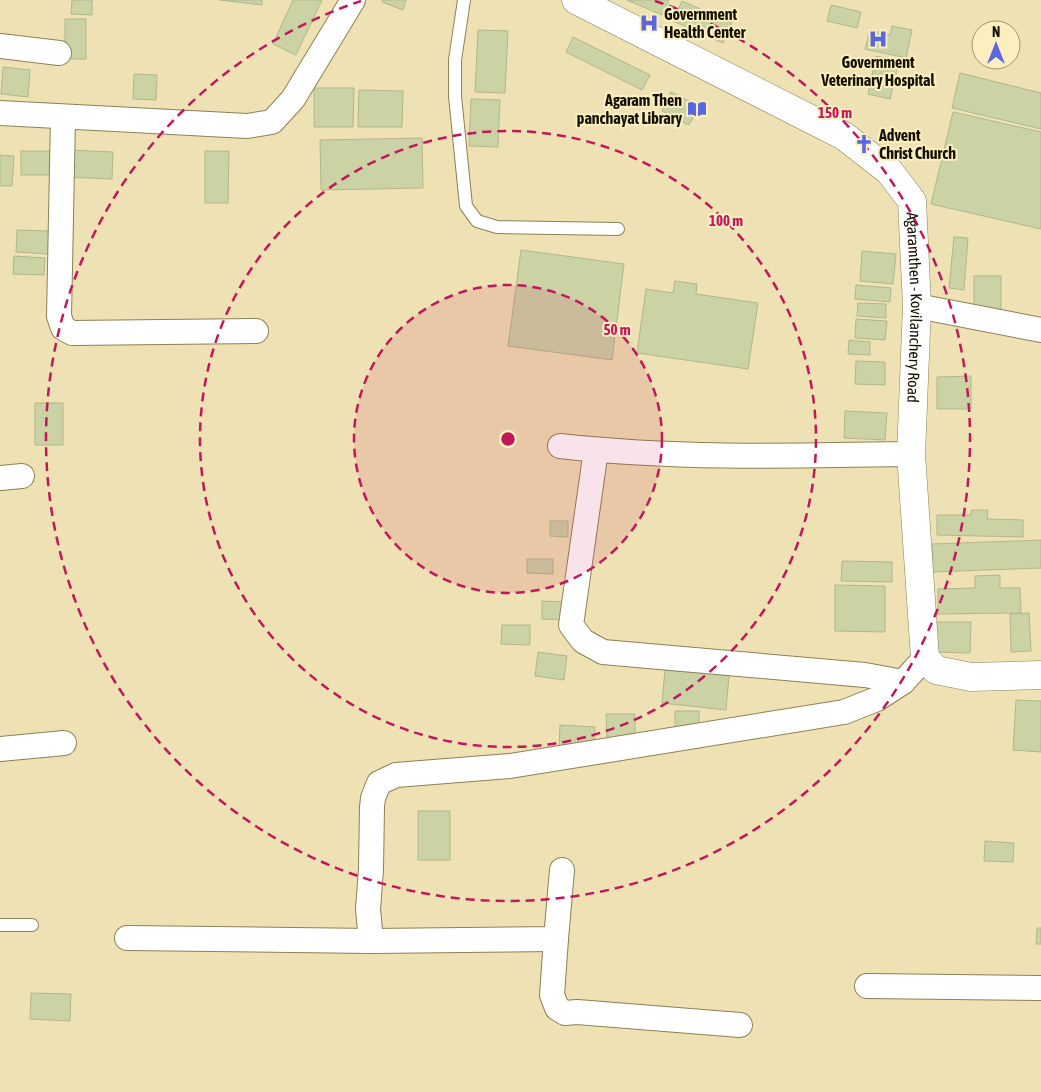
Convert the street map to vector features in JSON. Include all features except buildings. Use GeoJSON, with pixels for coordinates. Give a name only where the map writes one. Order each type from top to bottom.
{"type":"FeatureCollection","features":[{"type":"Feature","properties":{"kind":"main road","name":"Agaramthen - Kovilanchery Road"},"geometry":{"type":"LineString","coordinates":[[576,0],[609,8],[844,136],[889,171],[912,201],[917,306],[911,454],[925,658]]}},
{"type":"Feature","properties":{"kind":"main road"},"geometry":{"type":"LineString","coordinates":[[925,658],[936,670],[971,677],[1041,675]]}},
{"type":"Feature","properties":{"kind":"street"},"geometry":{"type":"LineString","coordinates":[[0,113],[63,118],[247,126],[272,122],[293,99],[353,0]]}},
{"type":"Feature","properties":{"kind":"street"},"geometry":{"type":"LineString","coordinates":[[0,46],[59,54]]}},
{"type":"Feature","properties":{"kind":"street"},"geometry":{"type":"LineString","coordinates":[[63,118],[59,316],[63,328],[72,334],[256,331]]}},
{"type":"Feature","properties":{"kind":"street"},"geometry":{"type":"LineString","coordinates":[[917,306],[1041,330]]}},
{"type":"Feature","properties":{"kind":"street"},"geometry":{"type":"LineString","coordinates":[[560,446],[596,450],[760,456],[911,454]]}},
{"type":"Feature","properties":{"kind":"street"},"geometry":{"type":"LineString","coordinates":[[596,450],[571,625],[583,641],[603,652],[865,675],[903,682]]}},
{"type":"Feature","properties":{"kind":"street"},"geometry":{"type":"LineString","coordinates":[[372,941],[368,910],[372,807],[373,798],[379,783],[396,775],[510,766],[844,712],[877,699],[903,682],[925,658]]}},
{"type":"Feature","properties":{"kind":"street"},"geometry":{"type":"LineString","coordinates":[[0,749],[64,743]]}},
{"type":"Feature","properties":{"kind":"street"},"geometry":{"type":"LineString","coordinates":[[562,870],[552,995],[557,1008],[565,1013],[577,1012],[740,1025]]}},
{"type":"Feature","properties":{"kind":"street"},"geometry":{"type":"LineString","coordinates":[[127,938],[372,941],[556,939]]}},
{"type":"Feature","properties":{"kind":"street"},"geometry":{"type":"LineString","coordinates":[[867,986],[1041,988]]}},
{"type":"Feature","properties":{"kind":"lane"},"geometry":{"type":"LineString","coordinates":[[464,0],[455,60],[455,96],[466,206],[477,221],[498,226],[618,228]]}},
{"type":"Feature","properties":{"kind":"lane"},"geometry":{"type":"LineString","coordinates":[[0,926],[32,926]]}},
{"type":"Feature","properties":{"kind":"place","name":"Government Health Center"},"geometry":{"type":"Point","coordinates":[649,23]}},
{"type":"Feature","properties":{"kind":"place","name":"Government Veterinary Hospital"},"geometry":{"type":"Point","coordinates":[878,39]}},
{"type":"Feature","properties":{"kind":"place","name":"Agaram Then panchayat Library"},"geometry":{"type":"Point","coordinates":[697,109]}},
{"type":"Feature","properties":{"kind":"place","name":"Advent Christ Church"},"geometry":{"type":"Point","coordinates":[864,144]}}]}
